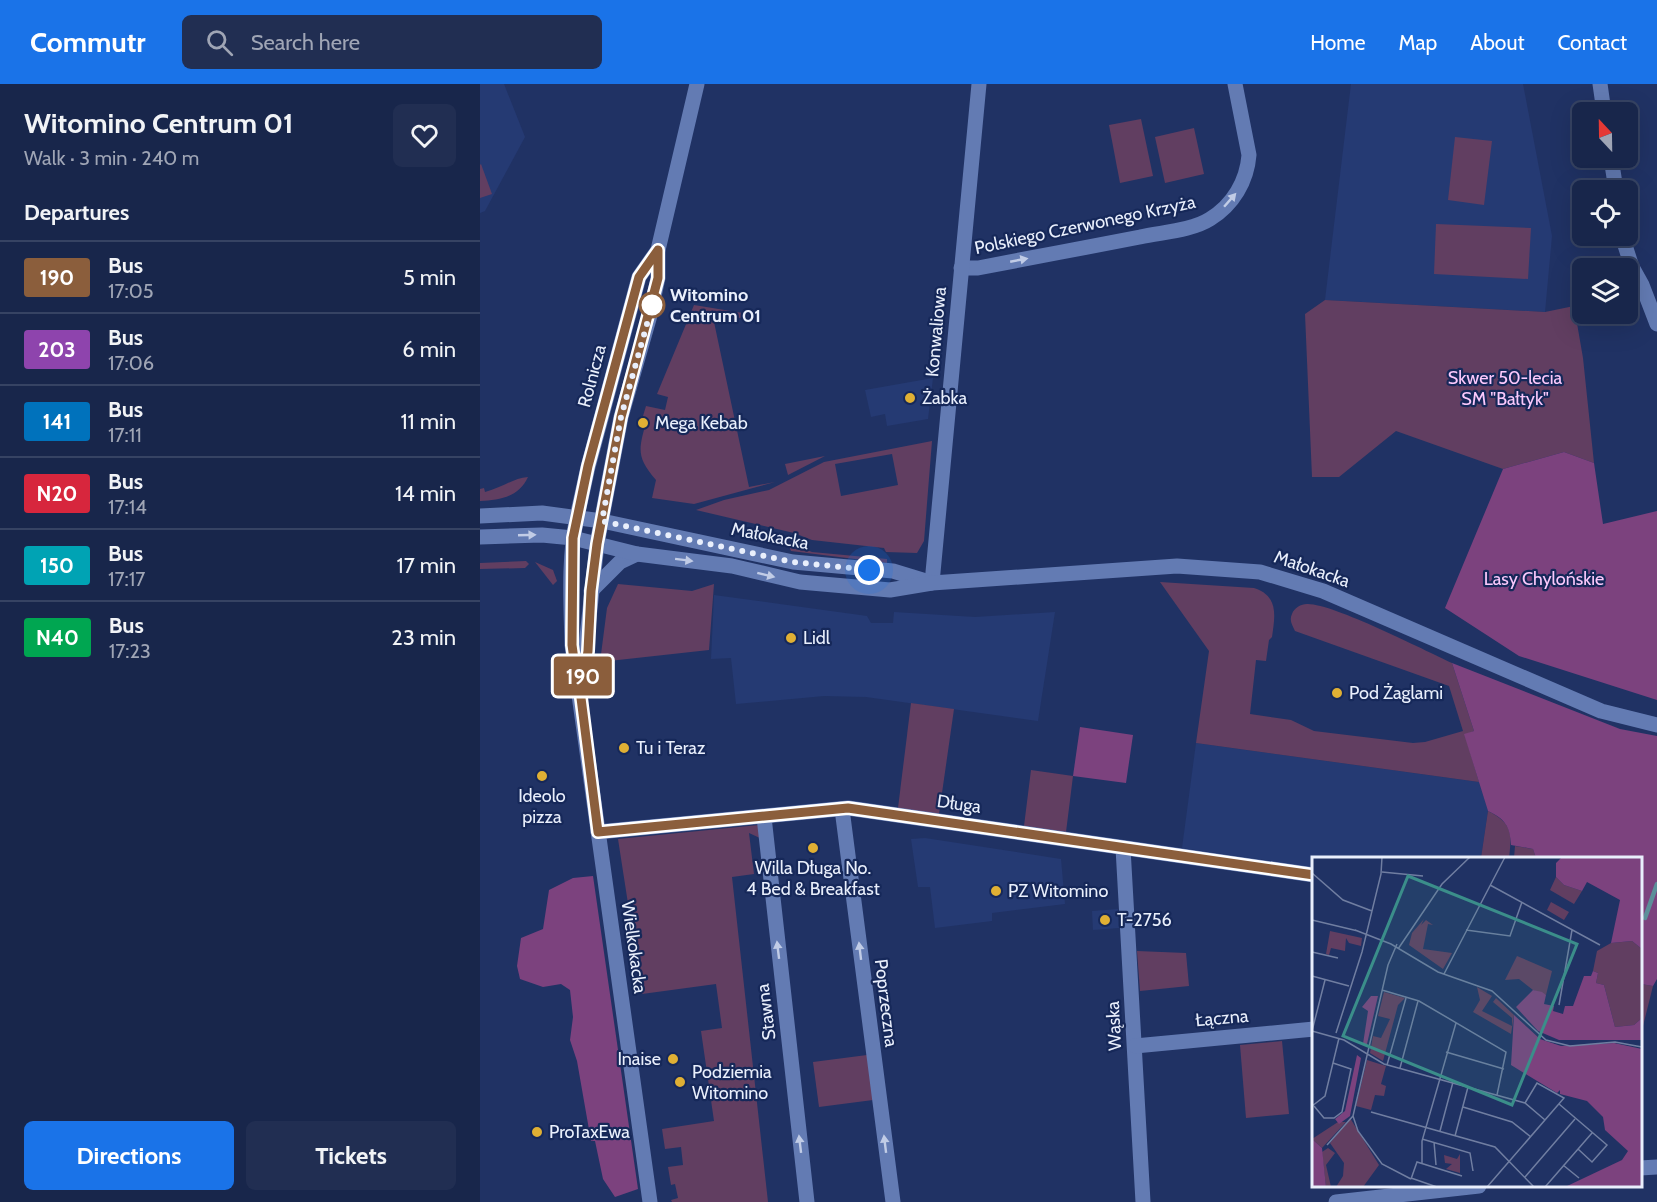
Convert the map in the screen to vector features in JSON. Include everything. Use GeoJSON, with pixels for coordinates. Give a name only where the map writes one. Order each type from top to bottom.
{"type":"FeatureCollection","features":[{"type":"Feature","properties":{"kind":"street","name":"Rolnicza"},"geometry":{"type":"LineString","coordinates":[[602,521],[621,417],[658,278],[658,250],[697,84]]}},
{"type":"Feature","properties":{"kind":"street","name":"Konwaliowa"},"geometry":{"type":"LineString","coordinates":[[932,583],[979,84]]}},
{"type":"Feature","properties":{"kind":"street","name":"Polskiego Czerwonego Krzyża"},"geometry":{"type":"LineString","coordinates":[[961,268],[978,268],[1082,248],[1181,228],[1210,219],[1234,198],[1248,165],[1249,155],[1235,84]]}},
{"type":"Feature","properties":{"kind":"street"},"geometry":{"type":"LineString","coordinates":[[1600,84],[1603,102]]}},
{"type":"Feature","properties":{"kind":"street"},"geometry":{"type":"LineString","coordinates":[[1625,246],[1657,324]]}},
{"type":"Feature","properties":{"kind":"street","name":"Rolnicza"},"geometry":{"type":"LineString","coordinates":[[578,517],[588,466],[639,277],[658,250]]}},
{"type":"Feature","properties":{"kind":"street","name":"Małokacka"},"geometry":{"type":"LineString","coordinates":[[480,516],[530,513],[578,517],[793,562],[893,571],[932,583]]}},
{"type":"Feature","properties":{"kind":"street","name":"Wielkokacka"},"geometry":{"type":"LineString","coordinates":[[578,517],[573,538],[572,645],[650,1202]]}},
{"type":"Feature","properties":{"kind":"street","name":"Wielkokacka"},"geometry":{"type":"LineString","coordinates":[[581,698],[588,651],[591,591],[602,521]]}},
{"type":"Feature","properties":{"kind":"street","name":"Małokacka"},"geometry":{"type":"LineString","coordinates":[[480,537],[542,535],[573,538],[637,554],[732,566],[800,582],[890,590],[932,583],[1177,566],[1260,572],[1323,591],[1601,711],[1657,725]]}},
{"type":"Feature","properties":{"kind":"street"},"geometry":{"type":"LineString","coordinates":[[591,591],[620,562],[637,554]]}},
{"type":"Feature","properties":{"kind":"street","name":"Długa"},"geometry":{"type":"LineString","coordinates":[[598,832],[842,808],[1312,875]]}},
{"type":"Feature","properties":{"kind":"street","name":"Poprzeczna"},"geometry":{"type":"LineString","coordinates":[[842,808],[893,1202]]}},
{"type":"Feature","properties":{"kind":"street","name":"Stawna"},"geometry":{"type":"LineString","coordinates":[[764,817],[807,1202]]}},
{"type":"Feature","properties":{"kind":"street","name":"Wąska"},"geometry":{"type":"LineString","coordinates":[[1123,848],[1143,1202]]}},
{"type":"Feature","properties":{"kind":"street","name":"Łączna"},"geometry":{"type":"LineString","coordinates":[[1135,1046],[1312,1029]]}},
{"type":"Feature","properties":{"kind":"street"},"geometry":{"type":"LineString","coordinates":[[1642,1168],[1657,1167]]}},
{"type":"Feature","properties":{"kind":"street"},"geometry":{"type":"LineString","coordinates":[[1343,1202],[1463,1187]]}},
{"type":"Feature","properties":{"kind":"shaded area"},"geometry":{"type":"Polygon","coordinates":[[[480,84],[504,84],[525,137],[485,211],[480,213],[480,84]]]}},
{"type":"Feature","properties":{"kind":"shaded area"},"geometry":{"type":"Polygon","coordinates":[[[1351,84],[1523,84],[1552,236],[1545,312],[1325,300],[1351,84]]]}},
{"type":"Feature","properties":{"kind":"shaded area"},"geometry":{"type":"Polygon","coordinates":[[[933,378],[928,419],[887,426],[885,414],[871,417],[865,390],[933,378]]]}},
{"type":"Feature","properties":{"kind":"shaded area"},"geometry":{"type":"Polygon","coordinates":[[[714,595],[867,616],[871,623],[893,623],[894,612],[975,617],[1055,612],[1038,721],[866,697],[824,696],[736,704],[731,658],[711,659],[714,595]]]}},
{"type":"Feature","properties":{"kind":"shaded area"},"geometry":{"type":"Polygon","coordinates":[[[1196,743],[1479,782],[1488,811],[1481,857],[1312,857],[1312,867],[1182,848],[1196,743]]]}},
{"type":"Feature","properties":{"kind":"shaded area"},"geometry":{"type":"Polygon","coordinates":[[[925,838],[1061,859],[1065,904],[992,913],[992,921],[935,928],[930,887],[918,887],[911,839],[925,838]]]}},
{"type":"Feature","properties":{"kind":"shaded area"},"geometry":{"type":"Polygon","coordinates":[[[1118,909],[1119,928],[1093,930],[1092,911],[1118,909]]]}},
{"type":"Feature","properties":{"kind":"green space"},"geometry":{"type":"Polygon","coordinates":[[[1141,119],[1153,176],[1120,183],[1109,125],[1141,119]]]}},
{"type":"Feature","properties":{"kind":"green space"},"geometry":{"type":"Polygon","coordinates":[[[1194,128],[1204,174],[1165,183],[1155,137],[1194,128]]]}},
{"type":"Feature","properties":{"kind":"green space"},"geometry":{"type":"Polygon","coordinates":[[[1455,137],[1492,141],[1484,205],[1448,200],[1455,137]]]}},
{"type":"Feature","properties":{"kind":"green space"},"geometry":{"type":"Polygon","coordinates":[[[480,165],[492,194],[480,198],[480,165]]]}},
{"type":"Feature","properties":{"kind":"green space"},"geometry":{"type":"Polygon","coordinates":[[[1436,224],[1531,228],[1528,279],[1434,274],[1436,224]]]}},
{"type":"Feature","properties":{"kind":"green space","name":"Skwer 50-lecia SM \"Bałtyk\""},"geometry":{"type":"Polygon","coordinates":[[[1325,300],[1545,312],[1572,306],[1572,324],[1577,324],[1583,358],[1594,463],[1564,452],[1503,469],[1396,431],[1339,477],[1312,477],[1305,314],[1325,300]]]}},
{"type":"Feature","properties":{"kind":"green space"},"geometry":{"type":"Polygon","coordinates":[[[694,305],[743,313],[745,317],[714,322],[749,487],[775,482],[694,504],[652,498],[656,480],[644,464],[641,444],[647,418],[643,416],[646,406],[665,410],[668,397],[657,394],[694,305]]]}},
{"type":"Feature","properties":{"kind":"green space"},"geometry":{"type":"Polygon","coordinates":[[[932,441],[924,541],[917,553],[886,552],[884,548],[812,540],[794,533],[696,510],[724,500],[769,490],[824,462],[932,441]],[[892,454],[835,464],[841,496],[898,485],[892,454]]]}},
{"type":"Feature","properties":{"kind":"green space","name":"Lasy Chylońskie"},"geometry":{"type":"Polygon","coordinates":[[[1564,452],[1594,463],[1603,524],[1657,511],[1657,700],[1519,656],[1445,608],[1503,469],[1564,452]]]}},
{"type":"Feature","properties":{"kind":"green space"},"geometry":{"type":"Polygon","coordinates":[[[825,456],[788,475],[785,464],[825,456]]]}},
{"type":"Feature","properties":{"kind":"green space"},"geometry":{"type":"Polygon","coordinates":[[[528,477],[520,489],[508,496],[480,501],[480,489],[484,488],[485,492],[528,477]]]}},
{"type":"Feature","properties":{"kind":"green space"},"geometry":{"type":"Polygon","coordinates":[[[787,542],[812,552],[887,559],[887,563],[791,551],[787,542]]]}},
{"type":"Feature","properties":{"kind":"green space"},"geometry":{"type":"Polygon","coordinates":[[[526,561],[529,564],[525,568],[480,569],[480,563],[526,561]]]}},
{"type":"Feature","properties":{"kind":"green space"},"geometry":{"type":"Polygon","coordinates":[[[535,562],[553,570],[557,581],[553,585],[535,562]]]}},
{"type":"Feature","properties":{"kind":"green space"},"geometry":{"type":"Polygon","coordinates":[[[1160,582],[1254,588],[1268,596],[1274,608],[1272,637],[1269,640],[1266,661],[1256,660],[1250,714],[1291,720],[1314,731],[1413,743],[1425,742],[1463,731],[1449,686],[1295,631],[1291,623],[1291,616],[1294,610],[1302,605],[1319,606],[1336,611],[1452,663],[1474,731],[1465,735],[1479,782],[1196,743],[1209,651],[1160,582]]]}},
{"type":"Feature","properties":{"kind":"green space"},"geometry":{"type":"Polygon","coordinates":[[[618,584],[692,591],[714,584],[709,650],[600,662],[607,608],[618,584]]]}},
{"type":"Feature","properties":{"kind":"green space"},"geometry":{"type":"Polygon","coordinates":[[[1452,663],[1620,729],[1657,736],[1657,979],[1653,986],[1642,984],[1642,857],[1536,857],[1533,849],[1511,845],[1506,824],[1488,811],[1464,734],[1474,731],[1452,663]]]}},
{"type":"Feature","properties":{"kind":"green space"},"geometry":{"type":"Polygon","coordinates":[[[911,703],[954,709],[939,814],[898,808],[911,703]]]}},
{"type":"Feature","properties":{"kind":"green space"},"geometry":{"type":"Polygon","coordinates":[[[1080,727],[1133,735],[1126,783],[1073,776],[1080,727]]]}},
{"type":"Feature","properties":{"kind":"green space"},"geometry":{"type":"Polygon","coordinates":[[[1031,770],[1073,776],[1066,832],[1024,826],[1031,770]]]}},
{"type":"Feature","properties":{"kind":"green space"},"geometry":{"type":"Polygon","coordinates":[[[1488,811],[1502,820],[1509,830],[1509,857],[1481,857],[1488,811]]]}},
{"type":"Feature","properties":{"kind":"green space"},"geometry":{"type":"Polygon","coordinates":[[[759,825],[762,839],[749,833],[754,874],[732,877],[768,1202],[672,1202],[671,1200],[678,1198],[675,1184],[671,1185],[668,1167],[683,1165],[681,1147],[665,1149],[662,1129],[714,1121],[701,1031],[722,1028],[716,984],[642,994],[618,839],[759,825]]]}},
{"type":"Feature","properties":{"kind":"green space"},"geometry":{"type":"Polygon","coordinates":[[[1515,846],[1533,849],[1536,857],[1514,857],[1515,846]]]}},
{"type":"Feature","properties":{"kind":"green space"},"geometry":{"type":"Polygon","coordinates":[[[593,876],[638,1189],[615,1197],[603,1179],[595,1141],[591,1141],[577,1061],[570,1040],[573,1017],[570,990],[561,984],[543,987],[520,979],[517,966],[521,938],[543,929],[549,890],[573,878],[593,876]]]}},
{"type":"Feature","properties":{"kind":"green space"},"geometry":{"type":"Polygon","coordinates":[[[1137,951],[1186,953],[1189,986],[1140,991],[1137,951]]]}},
{"type":"Feature","properties":{"kind":"green space"},"geometry":{"type":"Polygon","coordinates":[[[1642,984],[1653,986],[1642,1030],[1642,984]]]}},
{"type":"Feature","properties":{"kind":"green space"},"geometry":{"type":"Polygon","coordinates":[[[1282,1041],[1289,1114],[1246,1118],[1240,1045],[1282,1041]]]}},
{"type":"Feature","properties":{"kind":"green space"},"geometry":{"type":"Polygon","coordinates":[[[867,1055],[873,1100],[819,1107],[813,1062],[867,1055]]]}},
{"type":"Feature","properties":{"kind":"waterway"},"geometry":{"type":"LineString","coordinates":[[1645,918],[1657,884]]}},
{"type":"Feature","properties":{"kind":"bus line","name":"190"},"geometry":{"type":"LineString","coordinates":[[577,681],[572,645],[573,538],[588,466],[639,277],[658,250],[658,278],[649,319],[621,417],[597,544],[591,591],[588,651],[581,698],[598,832],[848,808],[1312,875]]}},
{"type":"Feature","properties":{"kind":"place","name":"Witomino Centrum 01"},"geometry":{"type":"Point","coordinates":[652,305]}},
{"type":"Feature","properties":{"kind":"place","name":"Żabka"},"geometry":{"type":"Point","coordinates":[910,398]}},
{"type":"Feature","properties":{"kind":"place","name":"Mega Kebab"},"geometry":{"type":"Point","coordinates":[643,423]}},
{"type":"Feature","properties":{"kind":"place","name":"Lidl"},"geometry":{"type":"Point","coordinates":[791,638]}},
{"type":"Feature","properties":{"kind":"place","name":"Pod Żaglami"},"geometry":{"type":"Point","coordinates":[1337,693]}},
{"type":"Feature","properties":{"kind":"place","name":"Tu i Teraz"},"geometry":{"type":"Point","coordinates":[624,748]}},
{"type":"Feature","properties":{"kind":"place","name":"Ideolo pizza"},"geometry":{"type":"Point","coordinates":[542,776]}},
{"type":"Feature","properties":{"kind":"place","name":"Willa Długa No. 4 Bed & Breakfast"},"geometry":{"type":"Point","coordinates":[813,848]}},
{"type":"Feature","properties":{"kind":"place","name":"PZ Witomino"},"geometry":{"type":"Point","coordinates":[996,891]}},
{"type":"Feature","properties":{"kind":"place","name":"T-2756"},"geometry":{"type":"Point","coordinates":[1105,920]}},
{"type":"Feature","properties":{"kind":"place","name":"Inaise"},"geometry":{"type":"Point","coordinates":[673,1059]}},
{"type":"Feature","properties":{"kind":"place","name":"Podziemia Witomino"},"geometry":{"type":"Point","coordinates":[680,1082]}},
{"type":"Feature","properties":{"kind":"place","name":"ProTaxEwa"},"geometry":{"type":"Point","coordinates":[537,1132]}},
{"type":"Feature","properties":{"kind":"route"},"geometry":{"type":"LineString","coordinates":[[652,305],[654,299],[621,417],[602,521],[793,562],[869,570]]}}]}
